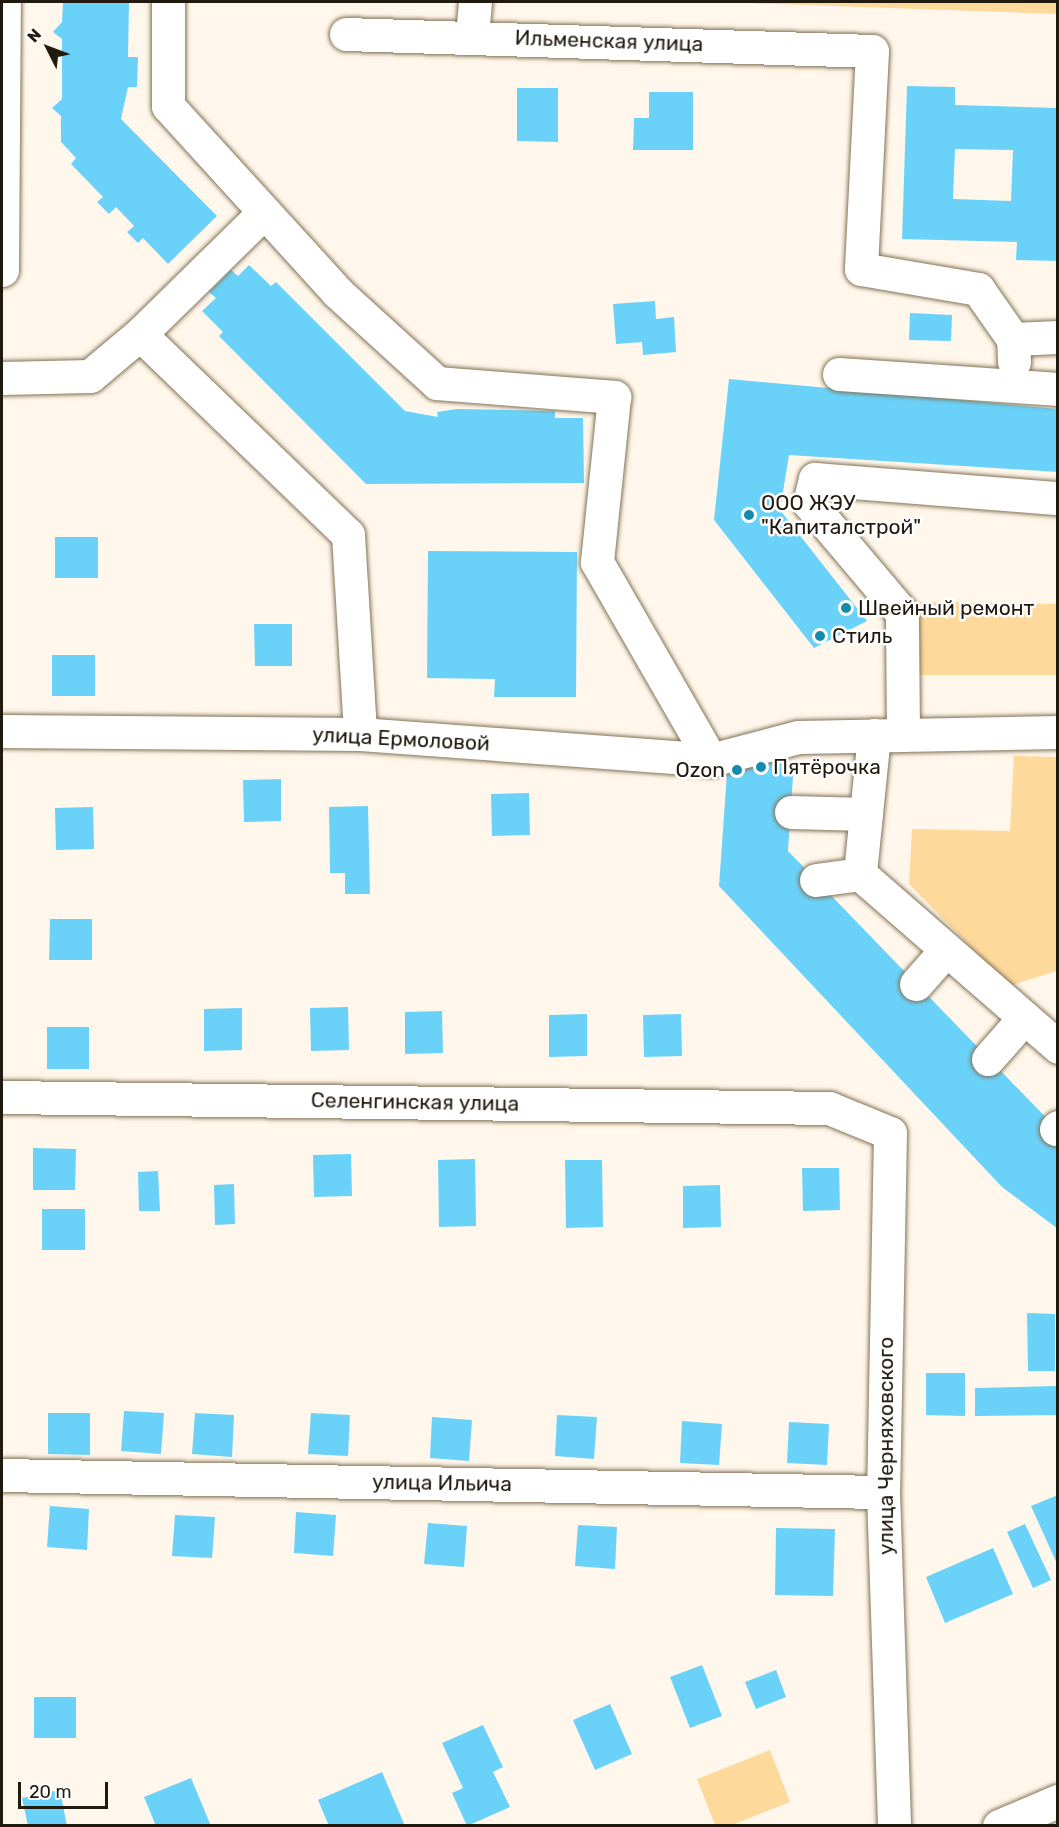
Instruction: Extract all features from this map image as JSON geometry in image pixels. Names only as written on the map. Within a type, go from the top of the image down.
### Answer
[{"type":"street","points":[[168,2],[168,106],[262,214],[437,383],[614,397],[597,562],[711,760]]},
{"type":"street","points":[[472,36],[476,2]]},
{"type":"street","points":[[2,270],[3,20]]},
{"type":"street","name":"Ильменская улица","points":[[346,33],[872,51],[861,269],[978,289],[1013,339]]},
{"type":"street","points":[[2,378],[90,376],[140,334],[262,214]]},
{"type":"street","points":[[140,334],[348,535],[360,734]]},
{"type":"street","points":[[1014,385],[1013,339],[1058,337]]},
{"type":"street","points":[[839,374],[1058,389]]},
{"type":"street","points":[[860,874],[866,814],[889,735],[902,613],[809,503],[814,479],[1058,498]]},
{"type":"street","name":"улица Ермоловой","points":[[2,730],[360,734],[711,760],[798,737],[1058,732]]},
{"type":"street","points":[[791,812],[866,814]]},
{"type":"street","points":[[816,880],[860,874],[1023,1019],[1058,1047]]},
{"type":"street","points":[[916,984],[946,950]]},
{"type":"street","points":[[988,1059],[1023,1019]]},
{"type":"street","name":"Селенгинская улица","points":[[2,1097],[828,1108]]},
{"type":"street","name":"улица Черняховского","points":[[828,1108],[890,1133],[883,1492],[894,1826]]},
{"type":"street","name":"улица Ильича","points":[[2,1475],[883,1492]]},
{"type":"street","points":[[999,1826],[1058,1801]]},
{"type":"shaded area","points":[[718,2],[1057,2],[1058,14],[1057,14]]},
{"type":"shaded area","points":[[875,601],[1057,604],[1057,675],[920,675]]},
{"type":"shaded area","points":[[1014,756],[1057,757],[1057,971],[1009,986],[909,884],[912,829],[1010,831]]},
{"type":"shaded area","points":[[770,1750],[790,1802],[732,1825],[715,1825],[697,1779]]},
{"type":"building","points":[[63,2],[129,2],[128,57],[138,57],[137,87],[128,87],[121,119],[217,216],[168,264],[143,238],[138,243],[127,232],[134,226],[116,207],[109,214],[97,202],[103,197],[71,164],[76,158],[61,142],[61,116],[52,108],[62,99],[62,39],[53,32],[62,22]]},
{"type":"building","points":[[907,86],[955,87],[955,105],[1058,108],[1058,261],[1016,260],[1017,242],[902,239]],"holes":[[[955,149],[1013,150],[1011,201],[953,199]]]},
{"type":"building","points":[[517,88],[558,88],[558,142],[517,141]]},
{"type":"building","points":[[649,92],[693,92],[693,150],[633,150],[634,118],[649,118]]},
{"type":"building","points":[[249,265],[271,286],[276,282],[405,411],[438,417],[437,412],[457,409],[555,411],[555,418],[583,418],[584,483],[366,484],[219,336],[223,332],[202,311],[216,298],[209,292],[231,270],[238,276]]},
{"type":"building","points":[[655,301],[656,319],[674,317],[676,352],[643,355],[642,342],[616,344],[613,304]]},
{"type":"building","points":[[910,313],[952,315],[951,341],[909,340]]},
{"type":"building","name":"ООО ЖЭУ \"Капиталстрой\"","points":[[729,379],[1058,409],[1058,472],[789,455],[780,510],[867,621],[814,648],[714,520]]},
{"type":"building","points":[[55,537],[98,537],[98,578],[55,578]]},
{"type":"building","points":[[428,551],[577,552],[576,697],[494,697],[495,679],[427,678]]},
{"type":"building","points":[[254,624],[292,624],[292,666],[255,666]]},
{"type":"building","points":[[52,655],[95,655],[95,696],[52,696]]},
{"type":"building","points":[[728,759],[794,762],[788,851],[1058,1130],[1058,1229],[1002,1187],[719,886]]},
{"type":"building","points":[[281,779],[281,821],[244,822],[243,780]]},
{"type":"building","points":[[529,793],[530,835],[492,836],[491,794]]},
{"type":"building","points":[[368,806],[370,894],[345,894],[345,873],[330,873],[329,807]]},
{"type":"building","points":[[93,807],[94,849],[56,850],[55,808]]},
{"type":"building","points":[[50,919],[92,919],[92,960],[49,960]]},
{"type":"building","points":[[348,1007],[349,1050],[311,1051],[310,1008]]},
{"type":"building","points":[[242,1008],[242,1050],[204,1051],[204,1009]]},
{"type":"building","points":[[442,1011],[443,1053],[405,1054],[405,1012]]},
{"type":"building","points":[[587,1014],[587,1056],[549,1057],[549,1015]]},
{"type":"building","points":[[681,1014],[682,1056],[644,1057],[643,1015]]},
{"type":"building","points":[[47,1027],[89,1027],[89,1069],[47,1069]]},
{"type":"building","points":[[33,1148],[76,1149],[75,1190],[33,1190]]},
{"type":"building","points":[[351,1154],[352,1196],[314,1197],[313,1155]]},
{"type":"building","points":[[475,1159],[476,1226],[439,1227],[438,1160]]},
{"type":"building","points":[[565,1160],[602,1160],[603,1227],[566,1228]]},
{"type":"building","points":[[802,1168],[839,1168],[840,1210],[803,1211]]},
{"type":"building","points":[[158,1171],[160,1211],[139,1211],[138,1172]]},
{"type":"building","points":[[234,1184],[235,1224],[215,1225],[214,1185]]},
{"type":"building","points":[[720,1185],[721,1227],[683,1228],[683,1186]]},
{"type":"building","points":[[42,1209],[85,1209],[85,1250],[42,1250]]},
{"type":"building","points":[[1027,1313],[1055,1314],[1055,1371],[1028,1371]]},
{"type":"building","points":[[926,1373],[965,1373],[965,1416],[926,1415]]},
{"type":"building","points":[[1056,1386],[1056,1415],[975,1416],[975,1388]]},
{"type":"building","points":[[124,1411],[164,1413],[161,1454],[121,1451]]},
{"type":"building","points":[[48,1413],[90,1413],[90,1455],[48,1454]]},
{"type":"building","points":[[195,1413],[234,1415],[232,1457],[192,1454]]},
{"type":"building","points":[[311,1413],[350,1415],[348,1456],[308,1454]]},
{"type":"building","points":[[557,1415],[597,1417],[594,1459],[555,1456]]},
{"type":"building","points":[[432,1417],[472,1420],[469,1461],[430,1458]]},
{"type":"building","points":[[682,1421],[722,1424],[719,1465],[680,1463]]},
{"type":"building","points":[[789,1422],[829,1424],[827,1465],[787,1463]]},
{"type":"building","points":[[1058,1495],[1058,1566],[1031,1506]]},
{"type":"building","points":[[50,1506],[89,1509],[87,1550],[47,1547]]},
{"type":"building","points":[[296,1512],[336,1515],[333,1556],[294,1553]]},
{"type":"building","points":[[175,1515],[215,1517],[212,1558],[172,1556]]},
{"type":"building","points":[[428,1523],[467,1526],[464,1567],[424,1564]]},
{"type":"building","points":[[1025,1524],[1051,1580],[1033,1588],[1007,1532]]},
{"type":"building","points":[[578,1525],[617,1527],[615,1569],[575,1566]]},
{"type":"building","points":[[776,1528],[835,1529],[833,1596],[775,1595]]},
{"type":"building","points":[[993,1548],[1013,1594],[945,1623],[926,1577]]},
{"type":"building","points":[[702,1665],[722,1716],[690,1728],[670,1677]]},
{"type":"building","points":[[776,1670],[786,1697],[756,1709],[745,1682]]},
{"type":"building","points":[[34,1697],[76,1697],[76,1738],[34,1738]]},
{"type":"building","points":[[610,1704],[632,1754],[595,1770],[573,1720]]},
{"type":"building","points":[[483,1725],[503,1767],[493,1772],[510,1807],[467,1826],[452,1793],[463,1788],[442,1743]]},
{"type":"building","points":[[382,1772],[405,1826],[329,1826],[318,1800]]},
{"type":"building","points":[[191,1778],[211,1826],[156,1826],[144,1797]]},
{"type":"building","points":[[60,1790],[67,1826],[28,1826],[22,1798]]},
{"type":"place","name":"ООО ЖЭУ \"Капиталстрой\"","points":[[749,515]]},
{"type":"place","name":"Швейный ремонт","points":[[846,608]]},
{"type":"place","name":"Стиль","points":[[820,636]]},
{"type":"place","name":"Пятёрочка","points":[[761,767]]},
{"type":"place","name":"Ozon","points":[[737,770]]}]
